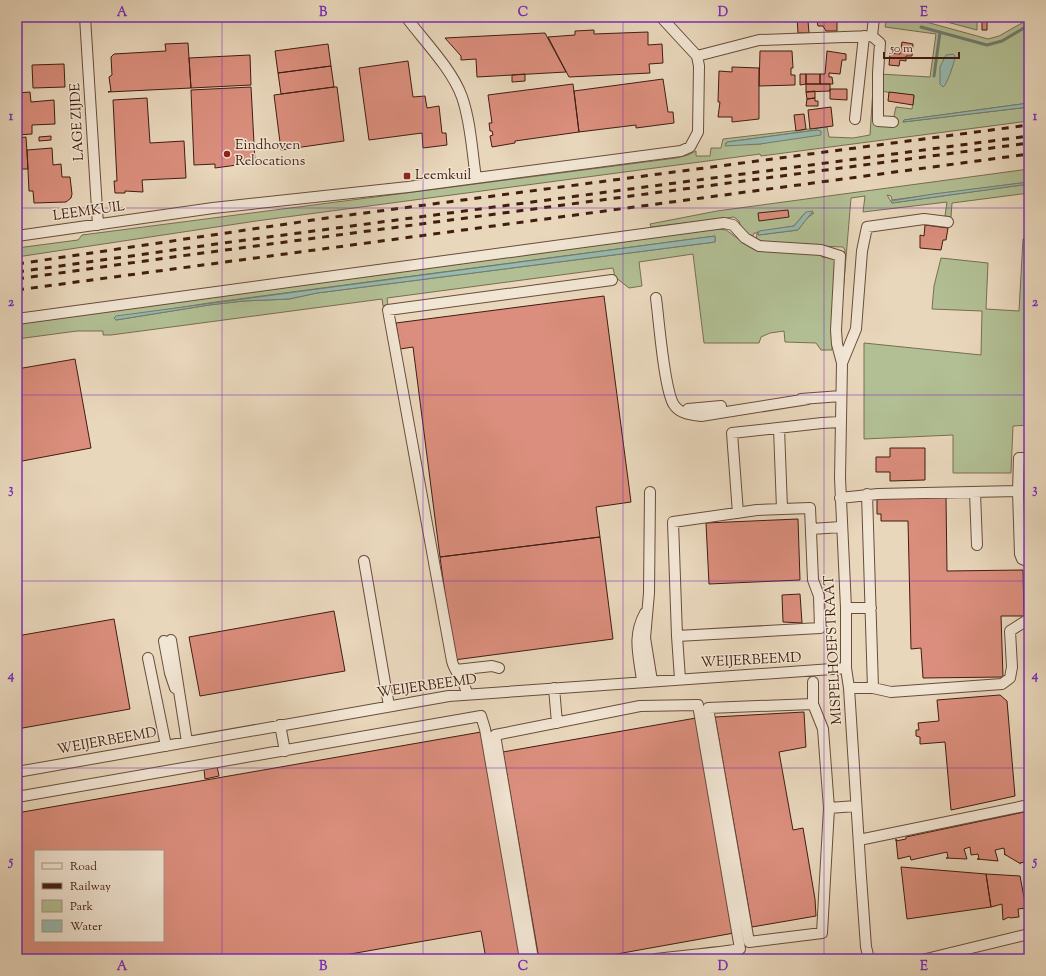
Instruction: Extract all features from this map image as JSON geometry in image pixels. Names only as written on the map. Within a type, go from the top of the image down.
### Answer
[{"type":"street","name":"LAGE ZIJDE","points":[[86,17],[98,225]]},
{"type":"street","points":[[406,17],[449,73],[462,98],[470,135],[476,178]]},
{"type":"street","points":[[661,17],[697,56],[759,40],[868,36],[880,43],[878,73],[878,121],[893,122]]},
{"type":"street","points":[[855,118],[868,36],[874,17]]},
{"type":"street","name":"LEEMKUIL","points":[[17,236],[213,208],[476,178],[672,153],[690,147],[698,132],[697,56]]},
{"type":"street","name":"MISPELHOEFSTRAAT","points":[[842,363],[856,329],[862,251],[867,227],[924,220],[948,222]]},
{"type":"street","name":"MISPELHOEFSTRAAT","points":[[17,319],[716,224],[731,224],[745,238],[759,246],[821,250],[840,256],[836,330],[837,344],[842,363],[840,498],[846,608],[846,668],[849,688],[866,947],[869,959]]},
{"type":"street","points":[[467,694],[464,682],[457,673],[452,661],[388,310],[612,280]]},
{"type":"street","points":[[656,298],[671,398],[682,408],[690,410],[776,400],[841,396]]},
{"type":"street","points":[[738,513],[732,433],[822,422],[840,422]]},
{"type":"street","points":[[779,428],[782,509]]},
{"type":"street","points":[[1029,458],[1019,458],[1018,491],[1020,554],[1022,559],[1029,562]]},
{"type":"street","points":[[840,498],[867,494],[1018,491]]},
{"type":"street","points":[[647,681],[645,638],[648,607],[650,492]]},
{"type":"street","points":[[975,492],[978,545]]},
{"type":"street","points":[[867,494],[873,688]]},
{"type":"street","points":[[677,636],[820,628],[818,596],[813,580],[810,508],[738,513],[673,522],[677,636],[680,679]]},
{"type":"street","points":[[811,529],[841,527]]},
{"type":"street","points":[[364,561],[389,706]]},
{"type":"street","points":[[846,608],[871,608]]},
{"type":"street","points":[[849,688],[873,688],[891,692],[1002,684],[1010,678],[1012,667],[1010,631],[1029,619]]},
{"type":"street","points":[[167,640],[180,696],[187,742]]},
{"type":"street","points":[[152,658],[154,691],[166,746]]},
{"type":"street","name":"WEIJERBEEMD","points":[[17,772],[389,706],[467,694],[846,668]]},
{"type":"street","points":[[813,682],[813,704],[824,729],[830,808],[822,933],[748,942],[708,708],[813,704]]},
{"type":"street","points":[[554,688],[556,723]]},
{"type":"street","points":[[532,959],[495,735],[640,706],[698,705],[740,949],[711,956],[684,955],[656,959]]},
{"type":"street","points":[[17,797],[481,716],[485,729],[526,959]]},
{"type":"street","points":[[278,726],[282,751]]},
{"type":"street","points":[[858,840],[1029,805]]},
{"type":"street","points":[[830,808],[856,806]]},
{"type":"street","points":[[926,959],[1029,934]]},
{"type":"green space","points":[[887,17],[908,17],[988,39],[999,36],[1029,19],[1029,103],[904,120],[903,122],[1029,107],[1029,121],[761,156],[760,154],[256,221],[17,257],[17,248],[78,240],[82,235],[676,158],[696,151],[696,156],[710,156],[711,148],[721,148],[723,139],[827,127],[829,137],[853,138],[870,135],[874,73],[876,123],[893,120],[896,107],[912,109],[914,96],[880,91],[880,74],[930,77],[936,34],[885,27]],"holes":[[[817,130],[760,144],[725,144],[727,142]]]},
{"type":"green space","points":[[928,17],[977,17],[977,30]]},
{"type":"green space","points":[[1029,169],[1029,182],[892,200],[891,196],[887,195],[892,203],[1029,184],[1029,193],[952,203],[951,217],[945,216],[947,202],[863,212],[865,196],[851,198],[840,330],[845,250],[843,247],[769,244],[756,241],[757,233],[754,233],[752,238],[734,217],[651,227],[650,224],[717,211]],"holes":[[[814,213],[807,218],[798,230],[759,235],[757,232],[794,226],[804,214]]]},
{"type":"green space","points":[[717,229],[726,230],[744,243],[822,254],[822,257],[838,259],[832,350],[821,350],[816,343],[785,342],[784,331],[770,333],[761,337],[759,343],[704,343],[693,254],[639,262],[642,286],[629,288],[615,277],[613,268],[387,298],[388,306],[383,306],[382,299],[111,335],[103,335],[103,331],[77,331],[17,339],[17,324]],"holes":[[[715,236],[715,242],[317,293],[289,299],[243,301],[116,320],[114,318],[209,303]]]},
{"type":"green space","points":[[1029,234],[1029,425],[1013,426],[1011,473],[953,473],[953,435],[864,439],[864,343],[981,355],[982,311],[932,309],[934,286],[941,258],[988,263],[986,309],[1019,311],[1023,239]]},
{"type":"water","points":[[953,54],[955,56],[952,67],[947,82],[943,87],[940,84],[940,67],[946,55]]},
{"type":"water","points":[[1029,103],[1029,107],[903,122],[904,120]]},
{"type":"water","points":[[817,130],[821,131],[821,135],[760,144],[725,146],[727,142]]},
{"type":"water","points":[[1029,182],[1029,184],[892,203],[891,201],[933,194]]},
{"type":"water","points":[[813,211],[798,230],[758,235],[759,231],[794,226],[806,212]]},
{"type":"water","points":[[715,236],[715,242],[317,293],[289,299],[243,301],[116,320],[114,318],[116,316]]},
{"type":"building","points":[[816,17],[837,17],[837,31],[826,31],[823,26],[818,26]]},
{"type":"building","points":[[816,17],[816,21],[808,21],[809,33],[798,33],[797,18]]},
{"type":"building","points":[[982,17],[987,17],[987,30],[982,30]]},
{"type":"building","points":[[594,30],[594,34],[648,32],[648,45],[662,44],[663,63],[649,64],[650,73],[569,77],[548,37],[575,35],[575,31]]},
{"type":"building","points":[[545,33],[566,72],[477,77],[476,59],[461,60],[461,56],[445,38]]},
{"type":"building","points":[[902,42],[913,44],[912,56],[906,56],[906,61],[900,60],[899,66],[889,65],[890,53],[900,54]]},
{"type":"building","points":[[188,43],[191,88],[108,92],[111,91],[109,77],[112,75],[111,57],[114,54],[166,51],[165,44]]},
{"type":"building","points":[[328,44],[331,66],[278,73],[275,51]]},
{"type":"building","points":[[760,51],[792,51],[793,68],[791,68],[791,75],[795,75],[795,85],[759,86]]},
{"type":"building","points":[[827,51],[846,54],[846,60],[842,60],[840,74],[829,73],[829,77],[832,77],[833,84],[820,84],[820,74],[825,74]]},
{"type":"building","points":[[250,55],[251,85],[191,88],[189,58]]},
{"type":"building","points":[[408,61],[413,97],[425,96],[427,108],[439,106],[442,133],[446,133],[447,145],[423,148],[422,133],[369,140],[359,68]]},
{"type":"building","points":[[64,64],[65,87],[33,88],[32,65]]},
{"type":"building","points":[[331,66],[334,87],[281,94],[278,73]]},
{"type":"building","points":[[732,67],[759,68],[759,119],[732,122],[732,117],[718,117],[720,102],[718,102],[719,71],[732,72]]},
{"type":"building","points":[[525,74],[525,81],[512,82],[512,75]]},
{"type":"building","points":[[800,74],[806,74],[806,84],[800,85]]},
{"type":"building","points":[[806,74],[820,74],[820,84],[806,84]]},
{"type":"building","points":[[663,79],[668,112],[673,112],[674,123],[636,128],[636,125],[579,132],[574,91]]},
{"type":"building","points":[[573,84],[579,132],[515,141],[515,143],[492,147],[490,136],[493,135],[492,131],[490,131],[489,123],[492,123],[488,95]]},
{"type":"building","points":[[806,84],[830,84],[830,91],[806,92]]},
{"type":"building","points":[[251,87],[255,162],[236,163],[237,165],[215,168],[215,164],[194,165],[191,90]]},
{"type":"building","points":[[337,87],[344,141],[281,150],[274,95]]},
{"type":"building","points":[[830,89],[847,89],[847,100],[830,99]]},
{"type":"building","points":[[815,91],[815,98],[807,99],[806,92]]},
{"type":"building","points":[[30,92],[31,102],[54,100],[55,124],[32,125],[32,134],[17,135],[17,93]]},
{"type":"building","points":[[889,92],[914,95],[913,105],[888,101]]},
{"type":"building","points":[[147,98],[150,143],[184,141],[186,178],[142,180],[143,192],[125,191],[125,193],[115,193],[114,181],[117,181],[113,100]]},
{"type":"building","points":[[815,98],[815,101],[818,101],[818,106],[806,106],[807,99]]},
{"type":"building","points":[[831,107],[833,126],[810,129],[808,110]]},
{"type":"building","points":[[804,114],[806,129],[796,131],[794,115]]},
{"type":"building","points":[[51,136],[51,140],[39,141],[39,137]]},
{"type":"building","points":[[26,137],[28,169],[20,169],[21,192],[18,192],[19,210],[17,210],[17,138]]},
{"type":"building","points":[[52,148],[53,165],[61,164],[62,177],[70,177],[71,198],[66,202],[34,203],[33,191],[29,191],[27,150]]},
{"type":"building","points":[[788,210],[789,217],[759,221],[758,213]]},
{"type":"building","points":[[925,225],[948,228],[946,240],[943,240],[941,250],[920,248],[920,235],[924,236]]},
{"type":"building","points":[[604,296],[631,502],[596,507],[600,537],[440,557],[413,347],[400,349],[396,323]]},
{"type":"building","points":[[75,359],[91,448],[17,462],[17,369]]},
{"type":"building","points":[[890,448],[925,448],[925,480],[890,481],[890,472],[876,472],[876,457],[890,457]]},
{"type":"building","points":[[946,496],[947,571],[1023,570],[1024,616],[1001,616],[1003,677],[923,678],[921,648],[911,649],[908,521],[881,521],[881,514],[877,514],[877,498]]},
{"type":"building","points":[[798,519],[800,580],[709,584],[706,523]]},
{"type":"building","points":[[600,537],[613,639],[454,660],[440,557]]},
{"type":"building","points":[[800,594],[802,623],[783,622],[782,595]]},
{"type":"building","points":[[334,611],[345,671],[200,696],[189,637]]},
{"type":"building","points":[[114,619],[130,709],[17,729],[17,636]]},
{"type":"building","points":[[1000,695],[1007,701],[1015,796],[951,810],[945,742],[920,744],[920,737],[916,736],[916,730],[919,730],[918,723],[939,721],[937,700]]},
{"type":"building","points":[[804,712],[806,747],[779,752],[793,830],[803,828],[815,899],[816,916],[752,927],[715,717]]},
{"type":"building","points":[[696,718],[734,933],[589,959],[539,959],[503,752]]},
{"type":"building","points":[[481,732],[520,957],[486,959],[481,931],[322,959],[17,959],[17,813]]},
{"type":"building","points":[[217,766],[219,776],[205,779],[204,769]]},
{"type":"building","points":[[1029,811],[1029,861],[1020,863],[1021,864],[1005,855],[1004,848],[995,850],[998,861],[977,859],[979,859],[978,854],[971,855],[970,847],[964,849],[967,859],[946,858],[948,858],[947,852],[911,860],[910,856],[898,859],[896,841],[906,839],[906,837]]},
{"type":"building","points":[[901,867],[986,874],[991,907],[907,919]]},
{"type":"building","points":[[986,874],[1020,876],[1026,908],[1018,909],[1019,917],[1009,917],[1003,920],[1002,904],[991,907]]},
{"type":"waterway","points":[[921,27],[987,45],[1002,41],[1029,25]]},
{"type":"waterway","points":[[934,76],[940,32]]},
{"type":"railway","points":[[17,264],[327,218],[1029,125]]},
{"type":"railway","points":[[17,272],[216,244],[1029,136]]},
{"type":"railway","points":[[17,279],[1029,143]]},
{"type":"railway","points":[[17,290],[1029,154]]},
{"type":"place","name":"Eindhoven Relocations","points":[[227,154]]},
{"type":"place","name":"Leemkuil","points":[[407,176]]}]
